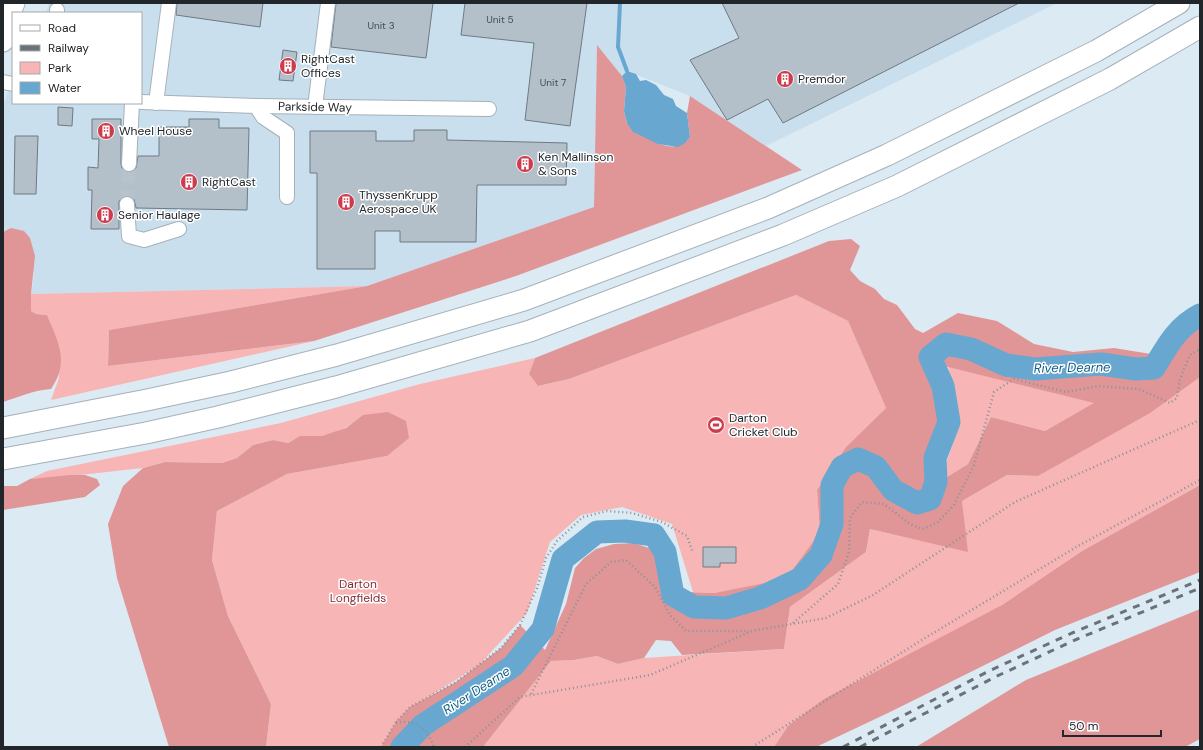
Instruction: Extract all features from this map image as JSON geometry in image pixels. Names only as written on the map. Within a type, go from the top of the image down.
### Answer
[{"type":"highway","points":[[3,41],[8,18],[14,3]]},
{"type":"highway","points":[[3,428],[230,382],[337,355],[524,300],[768,208],[887,155],[1096,51],[1179,3]]},
{"type":"highway","points":[[3,459],[146,433],[218,417],[336,387],[530,331],[783,235],[897,186],[1110,79],[1200,27]]},
{"type":"lane","points":[[156,103],[169,3]]},
{"type":"lane","points":[[315,107],[328,3]]},
{"type":"lane","name":"Parkside Way","points":[[142,102],[256,106],[489,109]]},
{"type":"lane","points":[[129,164],[132,104]]},
{"type":"lane","points":[[256,106],[263,117],[287,134],[287,197]]},
{"type":"lane","points":[[127,204],[129,236],[144,240],[179,229]]},
{"type":"path","points":[[792,624],[838,584],[849,552],[850,518],[862,502],[884,504],[910,524],[922,529],[937,523],[954,505],[974,464],[994,392],[1014,379],[1066,392],[1098,386],[1139,389],[1170,403],[1177,398],[1180,379],[1190,355],[1200,349]]},
{"type":"path","points":[[531,695],[586,584],[611,562],[626,560],[650,582],[655,587],[670,615],[686,632],[752,631],[826,618],[873,595],[1014,502],[1200,420]]},
{"type":"path","points":[[752,747],[925,638],[1078,546],[1200,480]]},
{"type":"path","points":[[381,747],[396,722],[410,707],[456,682],[501,648],[520,625],[537,588],[546,558],[557,541],[583,517],[607,511],[632,512],[662,522],[687,536],[693,553]]},
{"type":"path","points":[[466,747],[520,697],[650,675],[752,631]]},
{"type":"path","points":[[396,722],[412,721],[428,732],[434,747]]},
{"type":"shaded area","points":[[49,3],[1057,3],[766,146],[690,96],[627,71],[622,76],[597,45],[594,207],[367,286],[31,294],[34,274],[11,228],[3,232],[3,107],[12,77],[12,104],[142,104],[142,12],[46,12]]},
{"type":"shaded area","points":[[597,45],[622,76],[626,87],[624,111],[627,123],[649,139],[667,146],[675,146],[683,143],[690,137],[687,113],[690,96],[802,170],[516,276],[314,341],[108,366],[109,330],[367,286],[594,207]]},
{"type":"shaded area","points":[[11,228],[24,231],[30,238],[35,256],[31,294],[31,311],[36,314],[47,315],[58,343],[61,361],[57,379],[51,389],[33,392],[3,402],[3,232]]},
{"type":"shaded area","points":[[851,239],[860,246],[850,270],[860,281],[875,289],[884,299],[897,305],[915,329],[923,333],[958,313],[997,321],[1034,344],[1073,352],[1114,348],[1151,354],[1200,315],[1200,377],[1150,413],[1038,476],[1007,475],[962,501],[968,552],[870,529],[866,552],[790,607],[784,649],[682,655],[671,641],[656,640],[644,658],[618,664],[597,656],[574,660],[551,661],[483,747],[381,747],[396,722],[410,707],[456,682],[501,648],[520,625],[545,650],[566,604],[575,568],[584,558],[596,549],[614,544],[634,543],[652,549],[659,565],[662,591],[714,593],[786,579],[820,532],[817,490],[846,447],[886,408],[848,321],[796,295],[569,379],[538,386],[529,374],[535,358],[829,241]],"holes":[[[924,361],[1094,403],[1045,431],[991,417],[968,464],[929,488],[933,476],[932,442],[939,428],[938,392]]]},
{"type":"shaded area","points":[[388,412],[406,421],[409,438],[387,456],[287,474],[217,511],[212,560],[228,616],[271,704],[266,747],[169,747],[117,578],[108,524],[123,486],[143,468],[165,462],[222,463],[237,458],[253,445],[273,440],[288,443],[300,436],[322,436],[346,428],[363,415]]},
{"type":"shaded area","points":[[85,475],[97,479],[100,485],[85,497],[3,510],[3,486],[17,486],[30,479]]},
{"type":"shaded area","points":[[1200,485],[1200,572],[1055,630],[816,747],[774,747],[788,726],[824,699],[1002,605],[1082,551]]},
{"type":"shaded area","points":[[1200,609],[1200,739],[1185,747],[916,747],[1026,680]]},
{"type":"green space","points":[[367,286],[109,330],[108,366],[314,341],[51,400],[59,378],[56,339],[47,315],[36,314],[31,311],[31,294]]},
{"type":"green space","name":"Darton Longfields","points":[[796,295],[848,321],[886,408],[846,447],[817,490],[820,532],[786,580],[714,593],[693,592],[672,524],[622,507],[581,515],[550,542],[527,613],[479,665],[414,706],[381,747],[266,747],[271,704],[228,616],[212,560],[217,511],[287,474],[387,456],[363,415],[349,426],[339,431],[321,436],[301,437],[288,443],[273,440],[253,445],[237,458],[222,463],[165,462],[143,468],[53,478],[30,479],[47,471],[281,423],[420,384],[535,358],[529,374],[538,386],[569,379]]},
{"type":"green space","points":[[948,366],[1095,403],[1045,431],[991,417],[968,464],[940,481],[960,423]]},
{"type":"green space","points":[[1200,377],[1200,485],[1082,551],[1002,605],[788,726],[774,747],[483,747],[551,661],[574,660],[597,656],[618,664],[644,658],[784,649],[790,607],[866,552],[870,529],[967,551],[962,501],[1007,475],[1038,476]]},
{"type":"water","points":[[627,71],[636,74],[640,81],[646,80],[656,85],[664,95],[673,99],[676,106],[687,113],[690,137],[685,143],[678,147],[658,144],[633,132],[627,123],[624,111],[626,87],[622,76]]},
{"type":"building","points":[[177,3],[263,3],[260,27],[176,15]]},
{"type":"building","points":[[336,3],[433,3],[426,58],[331,47]]},
{"type":"building","points":[[465,3],[587,3],[570,126],[525,120],[534,43],[461,35]]},
{"type":"building","name":"Premdor","points":[[722,3],[1019,3],[783,123],[768,99],[727,120],[690,60],[739,38]]},
{"type":"building","name":"RightCast Offices","points":[[283,50],[297,52],[293,81],[279,80]]},
{"type":"building","points":[[58,107],[73,108],[72,126],[58,125]]},
{"type":"building","name":"RightCast","points":[[92,119],[121,119],[121,164],[122,168],[128,172],[136,168],[138,156],[159,156],[159,127],[189,127],[189,119],[219,119],[219,128],[249,128],[247,210],[136,208],[134,199],[126,196],[119,201],[119,229],[91,229],[92,190],[88,190],[88,167],[98,168],[99,139],[92,139]]},
{"type":"building","points":[[414,130],[447,130],[447,140],[567,143],[566,185],[477,185],[476,242],[400,242],[400,231],[375,231],[375,269],[317,269],[317,173],[310,173],[310,131],[376,131],[376,141],[414,141]]},
{"type":"building","points":[[15,136],[38,136],[36,194],[14,194]]},
{"type":"building","points":[[703,547],[736,547],[736,563],[720,563],[720,567],[703,567]]},
{"type":"waterway","points":[[620,3],[618,47],[627,71]]},
{"type":"waterway","name":"River Dearne","points":[[402,747],[423,725],[513,666],[543,629],[563,559],[597,532],[625,531],[654,535],[665,552],[673,595],[694,607],[726,608],[760,598],[800,579],[821,555],[832,524],[832,485],[842,467],[858,459],[876,467],[893,490],[917,503],[930,499],[936,482],[935,458],[949,422],[943,386],[930,357],[946,344],[971,349],[1006,365],[1035,369],[1101,364],[1136,369],[1154,368],[1168,345],[1179,331],[1200,315]]},
{"type":"tunnel","points":[[127,204],[129,164]]},
{"type":"railway","points":[[843,747],[991,670],[1072,633],[1200,580]]},
{"type":"railway","points":[[860,747],[995,677],[1075,640],[1200,588]]},
{"type":"place","name":"RightCast Offices","points":[[288,66]]},
{"type":"place","name":"Premdor","points":[[785,79]]},
{"type":"place","name":"Wheel House","points":[[106,131]]},
{"type":"place","name":"Ken Mallinson & Sons","points":[[525,164]]},
{"type":"place","name":"RightCast","points":[[189,182]]},
{"type":"place","name":"ThyssenKrupp Aerospace UK","points":[[346,202]]},
{"type":"place","name":"Senior Haulage","points":[[105,215]]},
{"type":"place","name":"Darton Cricket Club","points":[[716,425]]}]
